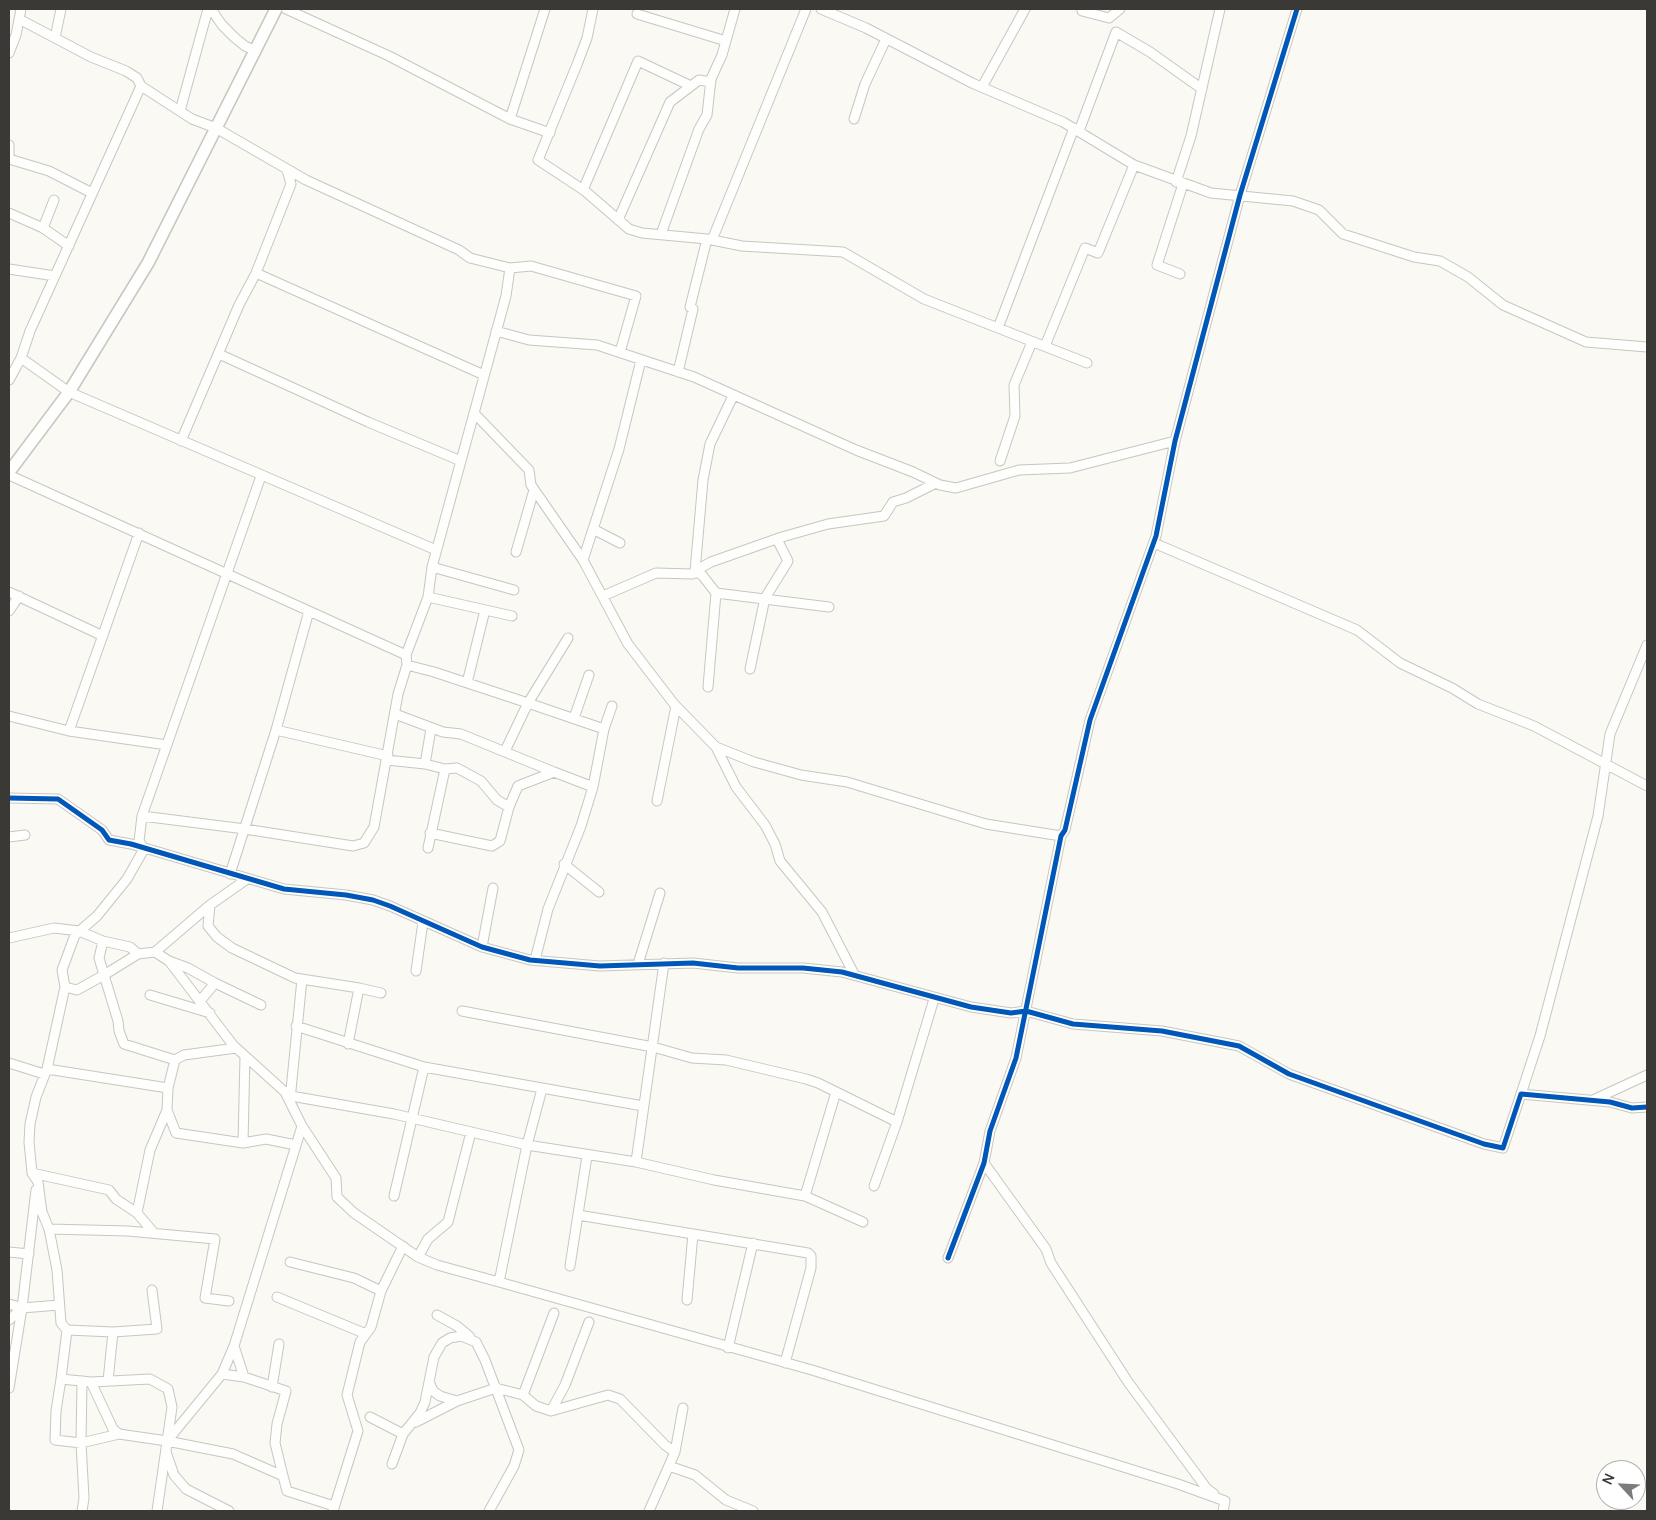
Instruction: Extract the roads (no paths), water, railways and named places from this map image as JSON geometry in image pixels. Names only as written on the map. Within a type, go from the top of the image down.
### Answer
[{"type":"street","points":[[9,53],[16,34],[21,9]]},
{"type":"street","points":[[55,38],[61,9]]},
{"type":"street","points":[[209,9],[235,38],[245,46],[256,51]]},
{"type":"street","points":[[180,111],[209,9]]},
{"type":"street","points":[[276,9],[148,263],[69,392],[9,474],[406,655]]},
{"type":"street","points":[[286,9],[388,56],[510,119],[550,133]]},
{"type":"street","points":[[510,119],[545,9]]},
{"type":"street","points":[[593,9],[587,38],[538,160],[582,190],[629,229],[642,233],[709,240],[742,246],[843,252],[924,299],[1086,363]]},
{"type":"street","points":[[661,234],[699,129],[707,115],[711,82],[735,9]]},
{"type":"street","points":[[678,372],[693,309],[690,307],[709,240],[806,9]]},
{"type":"street","points":[[820,9],[886,39],[982,88],[1076,130],[1134,165],[1211,194],[1293,201],[1319,210],[1342,234],[1414,257],[1440,261],[1468,277],[1503,305],[1586,342],[1647,347]]},
{"type":"street","points":[[982,88],[1025,9]]},
{"type":"street","points":[[1082,11],[1110,18],[1120,9]]},
{"type":"street","points":[[1180,274],[1157,265],[1180,183],[1220,9]]},
{"type":"street","points":[[948,1258],[984,1163],[990,1131],[1016,1058],[1061,836],[1065,830],[1090,720],[1154,543],[1175,440],[1240,196],[1297,9]]},
{"type":"street","points":[[637,14],[726,41]]},
{"type":"street","points":[[19,19],[92,57],[126,71],[137,78],[141,86],[192,119],[216,128],[287,170],[459,250],[470,258],[510,268],[531,266],[636,296],[620,352]]},
{"type":"street","points":[[998,328],[1116,32],[1150,52],[1202,89]]},
{"type":"street","points":[[854,119],[865,84],[886,39]]},
{"type":"street","points":[[582,190],[638,61],[691,86]]},
{"type":"street","points":[[618,220],[670,102],[699,80],[711,82]]},
{"type":"street","points":[[9,380],[141,86]]},
{"type":"street","points":[[9,144],[9,159],[49,171],[92,193]]},
{"type":"street","points":[[1045,346],[1085,248],[1098,252],[1134,165]]},
{"type":"street","points":[[181,441],[240,305],[256,273],[291,184],[287,170]]},
{"type":"street","points":[[43,228],[54,200]]},
{"type":"street","points":[[9,213],[43,228],[69,246]]},
{"type":"street","points":[[9,268],[55,276]]},
{"type":"street","points":[[142,816],[245,829],[353,846],[364,843],[374,827],[406,665],[406,655],[428,597],[436,550],[496,331],[510,268]]},
{"type":"street","points":[[256,273],[484,375]]},
{"type":"street","points":[[496,331],[529,340],[573,342],[620,352],[678,372],[936,483],[956,488],[1019,470],[1070,468],[1175,440]]},
{"type":"street","points":[[1000,461],[1015,416],[1014,385],[1032,342]]},
{"type":"street","points":[[219,354],[368,422],[461,461]]},
{"type":"street","points":[[20,358],[69,392],[260,476],[436,550]]},
{"type":"street","points":[[583,560],[619,449],[641,360]]},
{"type":"street","points":[[695,571],[703,480],[710,444],[733,396]]},
{"type":"street","points":[[474,413],[529,470],[531,485],[583,560],[604,596],[628,644],[676,706],[716,747],[736,787],[765,825],[775,844],[780,861],[822,912],[854,974]]},
{"type":"street","points":[[144,849],[139,841],[142,816],[260,476]]},
{"type":"street","points":[[604,596],[656,573],[692,574],[711,562],[777,539],[828,524],[884,516],[893,502],[906,498],[936,483]]},
{"type":"street","points":[[516,552],[534,490]]},
{"type":"street","points":[[593,529],[620,542]]},
{"type":"street","points":[[69,732],[139,533]]},
{"type":"street","points":[[750,669],[765,599],[788,561],[777,539]]},
{"type":"street","points":[[1154,543],[1357,630],[1400,663],[1452,688],[1478,704],[1534,726],[1647,786]]},
{"type":"street","points":[[432,567],[514,590]]},
{"type":"street","points":[[695,571],[702,575],[716,593],[708,687]]},
{"type":"street","points":[[9,592],[103,636]]},
{"type":"street","points":[[716,593],[829,607]]},
{"type":"street","points":[[9,611],[19,596]]},
{"type":"street","points":[[428,597],[512,616]]},
{"type":"street","points":[[467,683],[485,610]]},
{"type":"street","points":[[230,874],[276,730],[310,611]]},
{"type":"street","points":[[505,751],[528,703],[568,638]]},
{"type":"street","points":[[9,798],[58,799],[102,830],[109,840],[131,844],[284,889],[346,895],[373,900],[482,947],[534,960],[600,966],[664,963],[738,968],[803,968],[854,974],[934,999],[993,1011],[1026,1011],[1073,1024],[1162,1031],[1239,1046],[1289,1074],[1484,1144],[1503,1148],[1540,1036],[1598,816],[1610,734],[1647,645]]},
{"type":"street","points":[[406,665],[467,683],[604,729]]},
{"type":"street","points":[[574,718],[589,675]]},
{"type":"street","points":[[534,960],[548,909],[564,864],[581,826],[594,787],[604,729],[612,706]]},
{"type":"street","points":[[656,801],[676,706]]},
{"type":"street","points":[[395,714],[431,728],[461,734],[594,787]]},
{"type":"street","points":[[9,716],[69,732],[167,745]]},
{"type":"street","points":[[424,764],[431,728]]},
{"type":"street","points":[[276,730],[387,758],[445,769],[456,768],[481,781],[497,800],[509,807]]},
{"type":"street","points":[[716,747],[754,762],[801,775],[847,782],[986,824],[1061,836]]},
{"type":"street","points":[[428,848],[445,769]]},
{"type":"street","points":[[430,833],[492,846],[500,841],[509,807],[518,786],[554,772]]},
{"type":"street","points":[[9,837],[25,835]]},
{"type":"street","points":[[144,849],[126,879],[97,916],[79,931],[62,970],[64,987],[45,1072],[30,1124],[29,1156],[32,1173],[38,1182],[42,1212],[49,1229],[58,1270],[61,1323],[67,1330],[62,1380],[56,1411],[55,1440],[81,1443],[119,1434],[167,1441],[233,1454],[283,1476]]},
{"type":"street","points":[[564,864],[599,892]]},
{"type":"street","points":[[64,987],[77,990],[138,954],[155,952],[210,905],[247,879]]},
{"type":"street","points":[[482,947],[493,888]]},
{"type":"street","points":[[638,964],[660,893]]},
{"type":"street","points":[[210,905],[208,926],[217,937],[232,948],[295,978],[380,993]]},
{"type":"street","points":[[416,971],[424,922]]},
{"type":"street","points":[[9,938],[54,928],[79,931],[103,941],[130,947],[138,954]]},
{"type":"street","points":[[103,941],[99,958],[124,1044],[175,1060],[184,1055],[236,1048]]},
{"type":"street","points":[[155,952],[169,961],[188,968],[261,1005]]},
{"type":"street","points":[[169,961],[236,1048],[291,1099],[302,1126],[336,1178],[337,1197],[354,1213],[418,1257],[437,1265],[786,1363],[1169,1481],[1224,1500]]},
{"type":"street","points":[[636,1162],[664,963]]},
{"type":"street","points":[[291,1099],[296,1026],[302,979]]},
{"type":"street","points":[[200,1001],[215,983]]},
{"type":"street","points":[[348,1044],[359,988]]},
{"type":"street","points":[[150,995],[210,1013]]},
{"type":"street","points":[[874,1186],[897,1122],[934,999]]},
{"type":"street","points":[[462,1011],[653,1047],[692,1058],[726,1060],[818,1082],[897,1122]]},
{"type":"street","points":[[296,1026],[424,1067],[643,1106]]},
{"type":"street","points":[[243,1143],[245,1056]]},
{"type":"street","points":[[175,1060],[168,1088],[168,1110],[176,1133],[243,1143],[266,1139],[296,1145]]},
{"type":"street","points":[[9,1064],[45,1072],[168,1088]]},
{"type":"street","points":[[394,1196],[424,1067]]},
{"type":"street","points":[[1593,1100],[1647,1075]]},
{"type":"street","points":[[499,1282],[526,1145],[542,1089]]},
{"type":"street","points":[[805,1196],[836,1092]]},
{"type":"street","points":[[1521,1094],[1593,1100],[1632,1108],[1647,1107]]},
{"type":"street","points":[[291,1099],[413,1118],[526,1145],[587,1156],[636,1162],[714,1180],[805,1196],[863,1222]]},
{"type":"street","points":[[138,1213],[150,1150],[168,1110]]},
{"type":"street","points":[[229,1511],[186,1489],[174,1475],[166,1452],[167,1441],[222,1374],[234,1346],[302,1126]]},
{"type":"street","points":[[418,1257],[428,1239],[448,1222],[472,1132]]},
{"type":"street","points":[[570,1266],[587,1156]]},
{"type":"street","points":[[984,1163],[1046,1249],[1051,1263],[1128,1382],[1207,1489],[1224,1500],[1228,1511]]},
{"type":"street","points":[[32,1173],[109,1190],[116,1199],[138,1213],[154,1233]]},
{"type":"street","points":[[9,1388],[22,1308],[32,1214],[38,1182]]},
{"type":"street","points":[[578,1215],[808,1253],[811,1256],[811,1268],[786,1363]]},
{"type":"street","points":[[49,1229],[154,1233],[215,1239],[205,1298],[229,1301]]},
{"type":"street","points":[[687,1300],[693,1234]]},
{"type":"street","points":[[728,1348],[752,1244]]},
{"type":"street","points":[[222,1374],[244,1377],[286,1391],[277,1424],[275,1443],[287,1491],[333,1509],[358,1431],[346,1395],[360,1342],[371,1327],[382,1291],[403,1246]]},
{"type":"street","points":[[9,1252],[29,1254]]},
{"type":"street","points":[[290,1262],[354,1278],[382,1291]]},
{"type":"street","points":[[67,1330],[113,1332],[157,1329],[152,1290]]},
{"type":"street","points":[[277,1297],[366,1334]]},
{"type":"street","points":[[9,1304],[22,1308],[59,1305]]},
{"type":"street","points":[[9,1320],[22,1308]]},
{"type":"street","points":[[523,1395],[554,1313]]},
{"type":"street","points":[[437,1315],[457,1326],[476,1342],[496,1388],[519,1450],[514,1466],[489,1511]]},
{"type":"street","points":[[551,1411],[565,1385],[589,1322]]},
{"type":"street","points":[[108,1381],[113,1332]]},
{"type":"street","points":[[392,1464],[403,1434],[425,1402],[434,1357],[442,1344],[450,1338],[461,1336],[476,1342]]},
{"type":"street","points":[[272,1386],[279,1344]]},
{"type":"street","points":[[234,1346],[244,1377]]},
{"type":"street","points":[[62,1380],[92,1382],[150,1379],[168,1389],[172,1407],[157,1511]]},
{"type":"street","points":[[82,1381],[81,1443],[84,1498],[82,1511]]},
{"type":"street","points":[[92,1382],[113,1429],[119,1434]]},
{"type":"street","points":[[430,1383],[433,1391],[440,1396],[457,1401]]},
{"type":"street","points":[[410,1426],[457,1401],[496,1388],[523,1395],[536,1406],[551,1411],[603,1396],[614,1396],[627,1405],[664,1445],[675,1452]]},
{"type":"street","points":[[649,1511],[675,1452],[683,1408]]},
{"type":"street","points":[[370,1417],[403,1434]]},
{"type":"street","points":[[669,1466],[695,1475],[726,1500],[751,1511]]},
{"type":"street","points":[[1223,1511],[1224,1500]]}]
